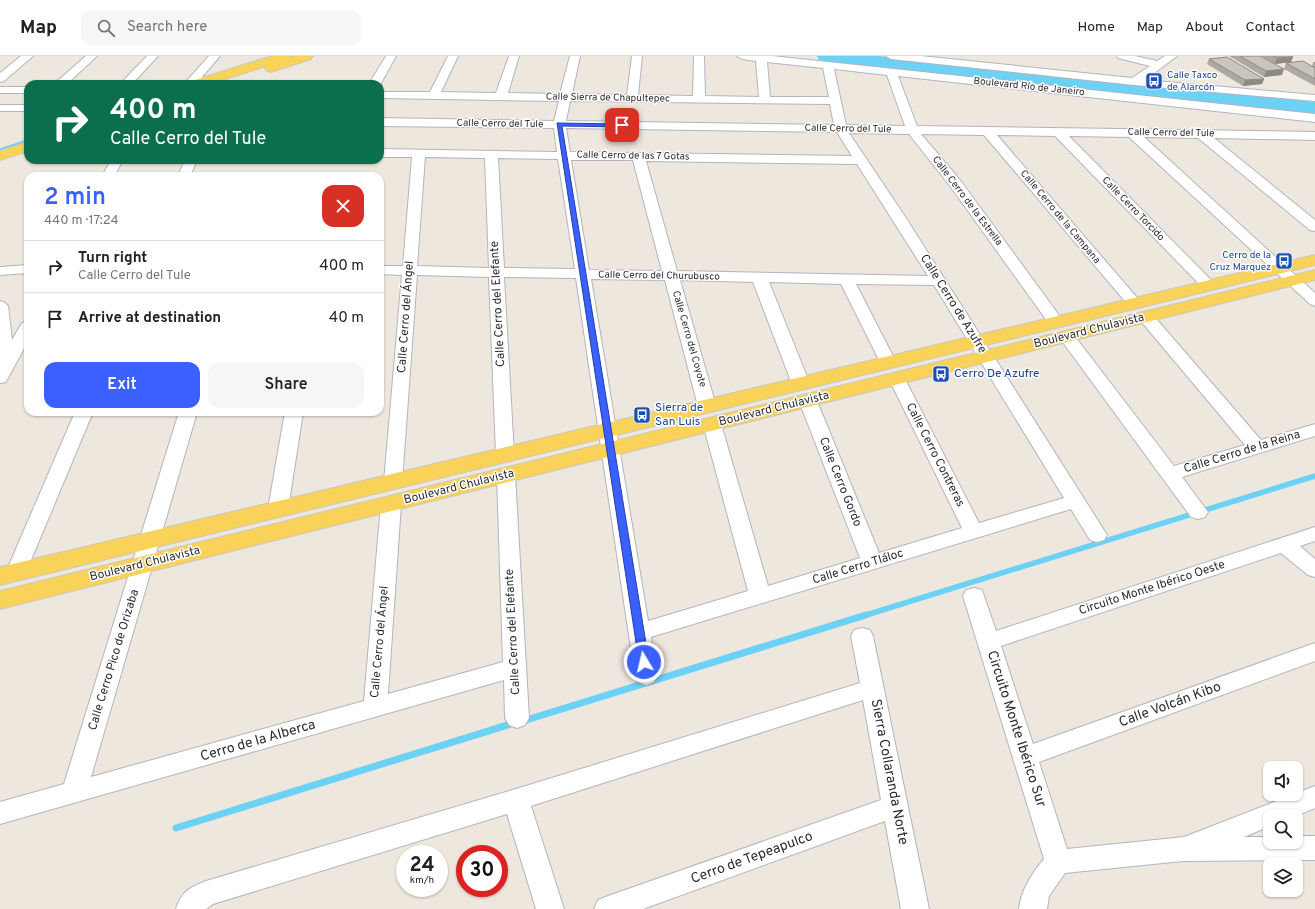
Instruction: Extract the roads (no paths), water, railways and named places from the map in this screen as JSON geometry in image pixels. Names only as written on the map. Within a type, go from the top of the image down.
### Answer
[{"type":"main road","points":[[210,80],[285,56]]},
{"type":"main road","points":[[233,80],[307,56]]},
{"type":"main road","points":[[0,147],[24,139]]},
{"type":"main road","points":[[0,156],[24,147]]},
{"type":"main road","name":"Boulevard Chulavista","points":[[1,603],[142,565],[506,475],[608,440],[1286,275],[1315,260]]},
{"type":"main road","name":"Boulevard Chulavista","points":[[1140,310],[1208,285],[1286,275],[1315,275]]},
{"type":"main road","name":"Boulevard Chulavista","points":[[8,574],[505,454],[608,440]]},
{"type":"street","points":[[0,79],[28,56]]},
{"type":"street","points":[[65,80],[92,56]]},
{"type":"street","points":[[130,80],[153,56]]},
{"type":"street","points":[[194,80],[215,56]]},
{"type":"street","points":[[377,80],[391,56]]},
{"type":"street","points":[[434,95],[453,56]]},
{"type":"street","points":[[501,96],[514,56]]},
{"type":"street","points":[[575,56],[559,124],[646,676]]},
{"type":"street","points":[[632,98],[637,56]]},
{"type":"street","points":[[699,56],[699,99]]},
{"type":"street","name":"Boulevard Río de Janeiro","points":[[742,56],[1315,118]]},
{"type":"street","name":"Boulevard Río de Janeiro","points":[[891,56],[928,58],[1134,82],[1315,98]]},
{"type":"street","points":[[1122,56],[1159,65]]},
{"type":"street","points":[[1134,82],[1172,56]]},
{"type":"street","points":[[761,58],[765,100]]},
{"type":"street","name":"Calle Cerro de Azufre","points":[[828,65],[841,129],[1097,535]]},
{"type":"street","name":"Calle Cerro de la Estrella","points":[[891,72],[912,130],[955,183],[1062,329]]},
{"type":"street","points":[[0,90],[24,90]]},
{"type":"street","name":"Calle Sierra de Chapultepec","points":[[384,95],[835,101]]},
{"type":"street","points":[[0,108],[24,108]]},
{"type":"street","points":[[0,116],[24,116]]},
{"type":"street","name":"Calle Cerro del Tule","points":[[384,122],[1315,136]]},
{"type":"street","name":"Calle Cerro de la Campana","points":[[987,131],[1257,448]]},
{"type":"street","name":"Calle Cerro Torcido","points":[[1058,132],[1208,285]]},
{"type":"street","points":[[1132,133],[1315,301]]},
{"type":"street","points":[[1201,134],[1315,227]]},
{"type":"street","name":"Calle Cerro de las 7 Gotas","points":[[384,153],[861,160]]},
{"type":"street","name":"Calle Cerro del Ángel","points":[[393,482],[419,153]]},
{"type":"street","name":"Calle Cerro del Elefante","points":[[491,154],[505,454]]},
{"type":"street","name":"Calle Cerro del Coyote","points":[[638,156],[760,596]]},
{"type":"street","points":[[0,271],[24,269]]},
{"type":"street","name":"Calle Cerro del Churubusco","points":[[384,270],[938,281]]},
{"type":"street","name":"Calle Cerro Gordo","points":[[759,278],[872,562]]},
{"type":"street","name":"Calle Cerro Contreras","points":[[846,279],[974,532]]},
{"type":"street","points":[[0,306],[4,372]]},
{"type":"street","points":[[1062,329],[1198,512]]},
{"type":"street","points":[[4,372],[24,334]]},
{"type":"street","points":[[8,574],[82,416]]},
{"type":"street","name":"Calle Cerro Pico de Orizaba","points":[[74,792],[187,416]]},
{"type":"street","points":[[278,509],[293,416]]},
{"type":"street","name":"Calle Cerro de la Reina","points":[[1169,474],[1315,430]]},
{"type":"street","name":"Calle Cerro del Elefante","points":[[506,475],[517,718]]},
{"type":"street","name":"Calle Cerro Tláloc","points":[[639,632],[1076,502]]},
{"type":"street","name":"Calle Cerro del Ángel","points":[[375,708],[391,504]]},
{"type":"street","name":"Circuito Monte Ibérico Oeste","points":[[988,642],[1315,534]]},
{"type":"street","points":[[1284,544],[1315,570]]},
{"type":"street","name":"Circuito Monte Ibérico Sur","points":[[974,596],[1058,862]]},
{"type":"street","name":"Sierra Collaranda Norte","points":[[862,636],[915,909]]},
{"type":"street","name":"Calle Volcán Kibo","points":[[1025,757],[1315,652]]},
{"type":"street","name":"Cerro de la Alberca","points":[[0,813],[515,668]]},
{"type":"street","points":[[190,909],[192,903],[206,894],[516,800],[872,688]]},
{"type":"street","points":[[1183,849],[1315,797]]},
{"type":"street","points":[[516,800],[550,909]]},
{"type":"street","name":"Cerro de Tepeapulco","points":[[608,909],[895,806]]},
{"type":"street","points":[[1033,909],[1033,903],[1048,872],[1058,862],[1183,849],[1315,848]]},
{"type":"waterway","points":[[284,59],[294,56]]},
{"type":"waterway","points":[[826,56],[1315,108]]},
{"type":"waterway","points":[[0,150],[24,142]]},
{"type":"waterway","points":[[863,616],[1315,476]]},
{"type":"waterway","points":[[523,721],[866,615]]},
{"type":"waterway","points":[[176,828],[514,723]]},
{"type":"place","name":"Calle Taxco de Alarcón","points":[[1154,81]]},
{"type":"place","name":"Cerro de la Cruz Marquez","points":[[1284,261]]},
{"type":"place","name":"Cerro De Azufre","points":[[941,374]]},
{"type":"place","name":"Sierra de San Luis","points":[[642,415]]}]
